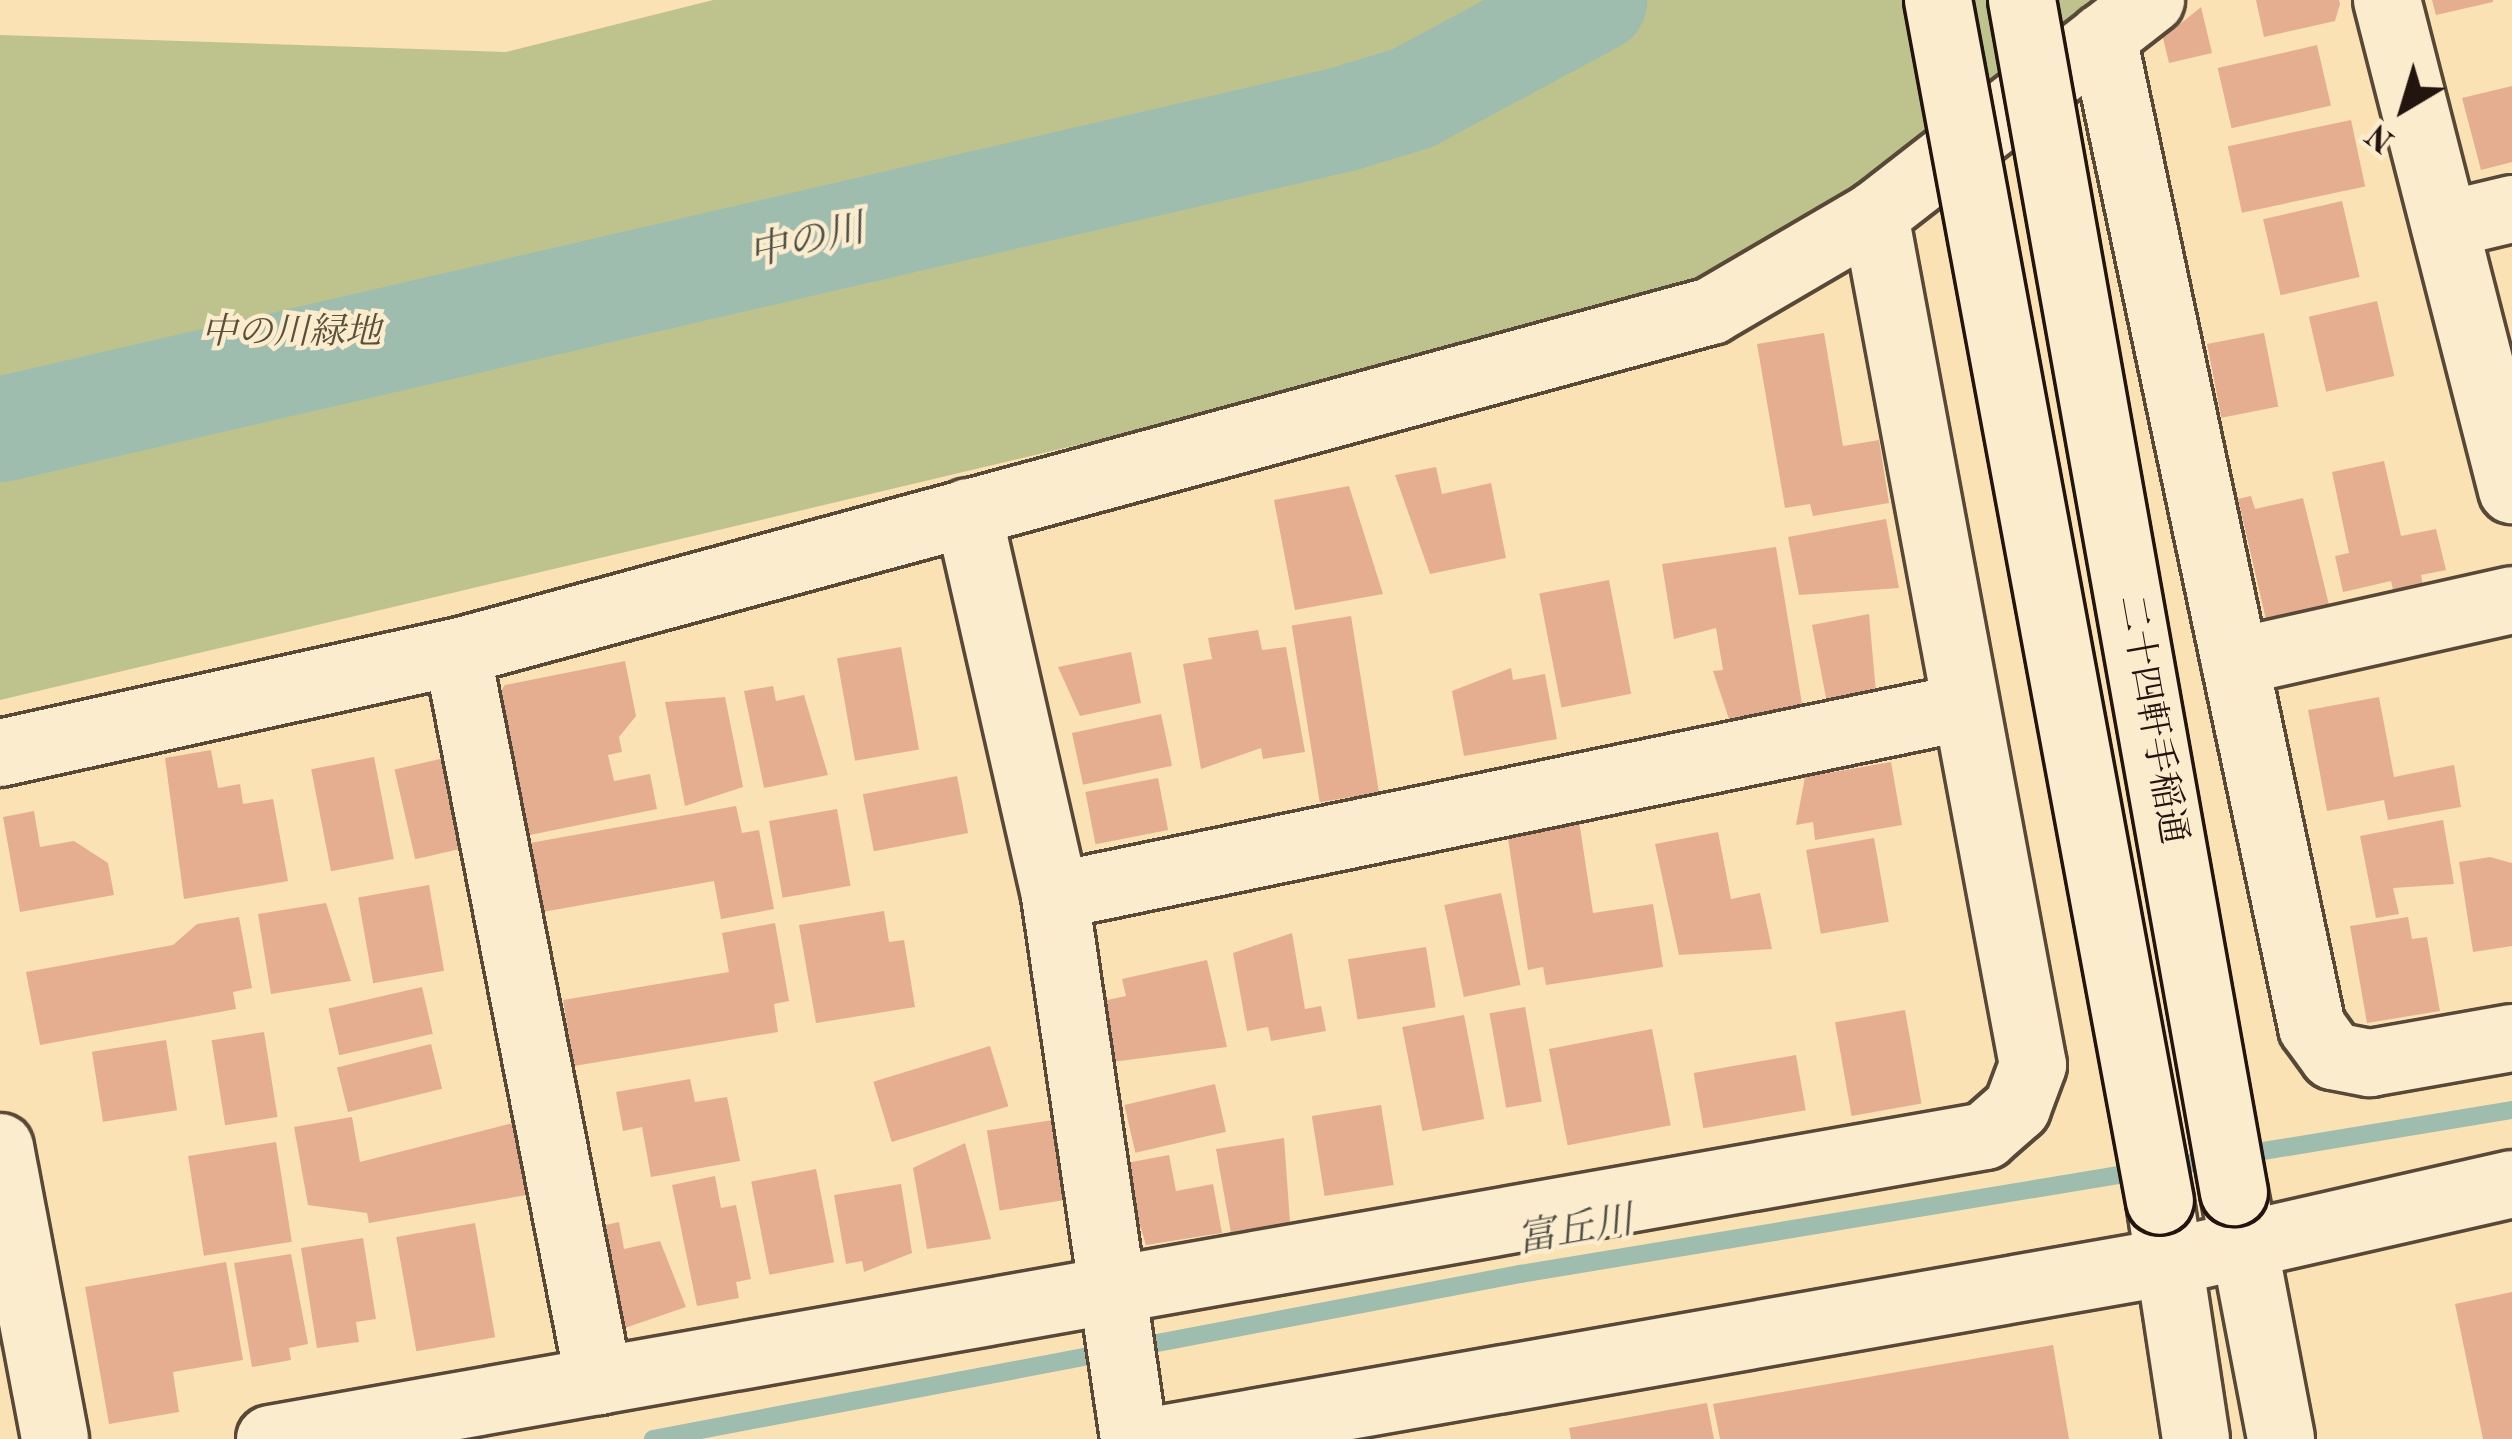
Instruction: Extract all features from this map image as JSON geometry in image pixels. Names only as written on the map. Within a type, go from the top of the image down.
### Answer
[{"type":"street","points":[[1938,0],[2164,1231],[2196,1439]]},
{"type":"street","name":"二十四軒手稲通","points":[[2022,0],[2282,1439]]},
{"type":"street","points":[[2387,0],[2512,490]]},
{"type":"street","points":[[0,753],[457,652],[1711,311],[1874,215],[2127,19],[2235,662],[2312,1027],[2332,1056],[2371,1063],[2512,1038]]},
{"type":"street","points":[[2445,225],[2512,209]]},
{"type":"street","points":[[270,1439],[599,1381],[1113,1305],[1985,1136],[2017,1108],[2033,1065],[1874,215]]},
{"type":"street","points":[[968,512],[1055,896],[1113,1305],[1141,1428],[1464,1412],[2164,1231],[2512,1184]]},
{"type":"street","points":[[2235,662],[2512,600]]},
{"type":"street","points":[[457,652],[599,1381]]},
{"type":"street","points":[[1055,896],[1966,707]]},
{"type":"street","points":[[0,1147],[74,1438]]},
{"type":"green space","name":"中の川緑地","points":[[713,0],[2110,0],[1730,277],[1162,425],[0,700],[0,35],[506,52]]},
{"type":"building","points":[[2256,0],[2339,0],[2340,4],[2335,21],[2264,37]]},
{"type":"building","points":[[2432,0],[2493,0],[2493,2],[2436,15]]},
{"type":"building","points":[[2201,7],[2212,53],[2169,63],[2163,38]]},
{"type":"building","points":[[2317,45],[2331,105],[2232,128],[2218,68]]},
{"type":"building","points":[[2512,86],[2512,162],[2481,170],[2462,98]]},
{"type":"building","points":[[2351,120],[2365,187],[2242,213],[2228,146]]},
{"type":"building","points":[[2342,201],[2360,277],[2281,295],[2263,219]]},
{"type":"building","points":[[2377,301],[2394,376],[2326,392],[2309,317]]},
{"type":"building","points":[[1824,333],[1843,446],[1879,440],[1889,503],[1813,516],[1810,504],[1785,508],[1757,344]]},
{"type":"building","points":[[2264,333],[2278,407],[2221,418],[2207,344]]},
{"type":"building","points":[[2384,461],[2401,536],[2436,529],[2446,570],[2421,575],[2424,591],[2395,598],[2391,581],[2343,592],[2335,556],[2349,553],[2332,472]]},
{"type":"building","points":[[1436,467],[1442,494],[1491,483],[1506,558],[1430,574],[1395,475]]},
{"type":"building","points":[[1349,486],[1383,594],[1295,610],[1274,500]]},
{"type":"building","points":[[2251,496],[2255,509],[2303,498],[2330,609],[2267,624],[2238,499]]},
{"type":"building","points":[[1886,519],[1899,588],[1799,595],[1788,537]]},
{"type":"building","points":[[1776,547],[1804,716],[1732,728],[1713,671],[1723,670],[1716,628],[1674,639],[1662,564]]},
{"type":"building","points":[[1609,580],[1631,694],[1561,707],[1539,594]]},
{"type":"building","points":[[1869,614],[1876,693],[1827,703],[1812,625]]},
{"type":"building","points":[[1351,616],[1379,793],[1320,802],[1292,625]]},
{"type":"building","points":[[1258,630],[1262,650],[1286,647],[1305,752],[1263,759],[1261,748],[1201,769],[1183,664],[1212,659],[1208,638]]},
{"type":"building","points":[[901,647],[919,749],[855,761],[837,658]]},
{"type":"building","points":[[1131,652],[1141,703],[1080,716],[1058,667]]},
{"type":"building","points":[[625,661],[636,716],[619,737],[622,752],[608,755],[614,781],[650,774],[657,809],[525,836],[497,696],[505,685]]},
{"type":"building","points":[[1511,668],[1513,680],[1545,674],[1557,739],[1464,756],[1452,691]]},
{"type":"building","points":[[773,686],[776,701],[804,695],[828,775],[764,788],[744,691]]},
{"type":"building","points":[[725,697],[743,787],[685,806],[665,702]]},
{"type":"building","points":[[2379,697],[2394,777],[2454,765],[2461,807],[2388,820],[2384,800],[2327,811],[2308,710]]},
{"type":"building","points":[[1161,714],[1172,766],[1083,785],[1072,733]]},
{"type":"building","points":[[211,750],[218,788],[240,784],[243,804],[273,799],[288,881],[184,899],[165,758]]},
{"type":"building","points":[[453,756],[474,846],[415,859],[395,769]]},
{"type":"building","points":[[374,757],[394,859],[331,871],[311,769]]},
{"type":"building","points":[[1891,762],[1902,825],[1815,840],[1813,822],[1796,825],[1805,777]]},
{"type":"building","points":[[957,776],[968,833],[874,851],[863,794]]},
{"type":"building","points":[[1158,778],[1168,830],[1095,844],[1085,792]]},
{"type":"building","points":[[736,806],[742,833],[759,830],[774,909],[721,919],[714,881],[543,912],[530,843]]},
{"type":"building","points":[[837,809],[851,886],[783,898],[769,821]]},
{"type":"building","points":[[34,811],[40,847],[74,841],[108,863],[114,895],[20,912],[3,817]]},
{"type":"building","points":[[2443,820],[2454,884],[2393,888],[2399,914],[2376,918],[2360,836]]},
{"type":"building","points":[[1579,821],[1593,913],[1653,904],[1663,967],[1546,985],[1543,967],[1528,970],[1507,832]]},
{"type":"building","points":[[1718,832],[1731,899],[1760,893],[1772,949],[1679,955],[1655,844]]},
{"type":"building","points":[[1874,838],[1889,922],[1821,934],[1806,850]]},
{"type":"building","points":[[2490,857],[2512,863],[2512,946],[2473,952],[2459,862]]},
{"type":"building","points":[[429,885],[444,971],[373,983],[358,898]]},
{"type":"building","points":[[1501,893],[1521,985],[1464,997],[1444,905]]},
{"type":"building","points":[[326,903],[351,981],[271,994],[258,914]]},
{"type":"building","points":[[884,911],[889,942],[904,940],[915,1007],[816,1023],[799,925]]},
{"type":"building","points":[[239,917],[252,988],[233,992],[236,1009],[40,1045],[26,972],[173,945],[197,924]]},
{"type":"building","points":[[2408,917],[2412,939],[2427,937],[2440,1011],[2367,1023],[2350,926]]},
{"type":"building","points":[[775,923],[789,1001],[774,1004],[778,1032],[574,1066],[563,1000],[729,972],[722,933]]},
{"type":"building","points":[[1292,933],[1305,1009],[1321,1006],[1326,1031],[1271,1041],[1268,1027],[1247,1031],[1233,953]]},
{"type":"building","points":[[1426,947],[1436,1007],[1358,1020],[1348,959]]},
{"type":"building","points":[[1207,960],[1227,1047],[1112,1062],[1098,1002],[1126,996],[1122,979]]},
{"type":"building","points":[[422,987],[433,1034],[339,1055],[328,1009]]},
{"type":"building","points":[[1525,1007],[1542,1102],[1506,1108],[1490,1013]]},
{"type":"building","points":[[1905,1010],[1921,1104],[1852,1116],[1835,1022]]},
{"type":"building","points":[[1464,1015],[1484,1119],[1422,1131],[1402,1027]]},
{"type":"building","points":[[1652,1029],[1671,1125],[1568,1145],[1549,1049]]},
{"type":"building","points":[[264,1032],[277,1117],[225,1125],[212,1040]]},
{"type":"building","points":[[166,1040],[177,1110],[103,1122],[92,1052]]},
{"type":"building","points":[[431,1044],[442,1089],[348,1112],[337,1067]]},
{"type":"building","points":[[990,1046],[1008,1106],[892,1142],[873,1082]]},
{"type":"building","points":[[1796,1055],[1806,1110],[1703,1128],[1694,1073]]},
{"type":"building","points":[[690,1079],[695,1102],[727,1097],[740,1161],[651,1177],[642,1127],[623,1131],[616,1092]]},
{"type":"building","points":[[1215,1084],[1226,1132],[1135,1153],[1124,1105]]},
{"type":"building","points":[[1381,1105],[1394,1185],[1325,1196],[1312,1116]]},
{"type":"building","points":[[352,1117],[360,1162],[529,1119],[543,1192],[369,1223],[367,1213],[308,1205],[294,1127]]},
{"type":"building","points":[[1059,1119],[1072,1199],[1000,1210],[987,1130]]},
{"type":"building","points":[[1284,1138],[1290,1222],[1231,1233],[1216,1149]]},
{"type":"building","points":[[276,1142],[292,1242],[204,1256],[188,1156]]},
{"type":"building","points":[[965,1143],[991,1239],[927,1249],[913,1168]]},
{"type":"building","points":[[1169,1155],[1176,1191],[1213,1184],[1222,1233],[1146,1245],[1121,1164]]},
{"type":"building","points":[[816,1169],[834,1262],[769,1275],[751,1182]]},
{"type":"building","points":[[715,1176],[721,1208],[736,1205],[751,1279],[736,1282],[739,1298],[697,1306],[672,1185]]},
{"type":"building","points":[[901,1184],[912,1253],[864,1272],[862,1261],[846,1264],[834,1195]]},
{"type":"building","points":[[619,1222],[624,1249],[660,1241],[686,1307],[619,1330],[597,1227]]},
{"type":"building","points":[[475,1223],[495,1337],[416,1351],[396,1237]]},
{"type":"building","points":[[363,1238],[376,1319],[356,1322],[359,1342],[317,1348],[301,1248]]},
{"type":"building","points":[[291,1254],[308,1344],[289,1348],[291,1360],[252,1367],[234,1263]]},
{"type":"building","points":[[226,1262],[243,1360],[173,1372],[179,1412],[109,1424],[85,1287]]},
{"type":"building","points":[[2512,1292],[2512,1439],[2483,1439],[2455,1304]]},
{"type":"building","points":[[2053,1345],[2069,1439],[1720,1439],[1713,1404]]},
{"type":"building","points":[[1707,1403],[1714,1439],[1571,1439],[1569,1428]]},
{"type":"waterway","name":"中の川","points":[[0,429],[1342,119],[1411,98],[1594,0]]},
{"type":"waterway","name":"富丘川","points":[[653,1439],[1520,1274],[2512,1110]]}]
